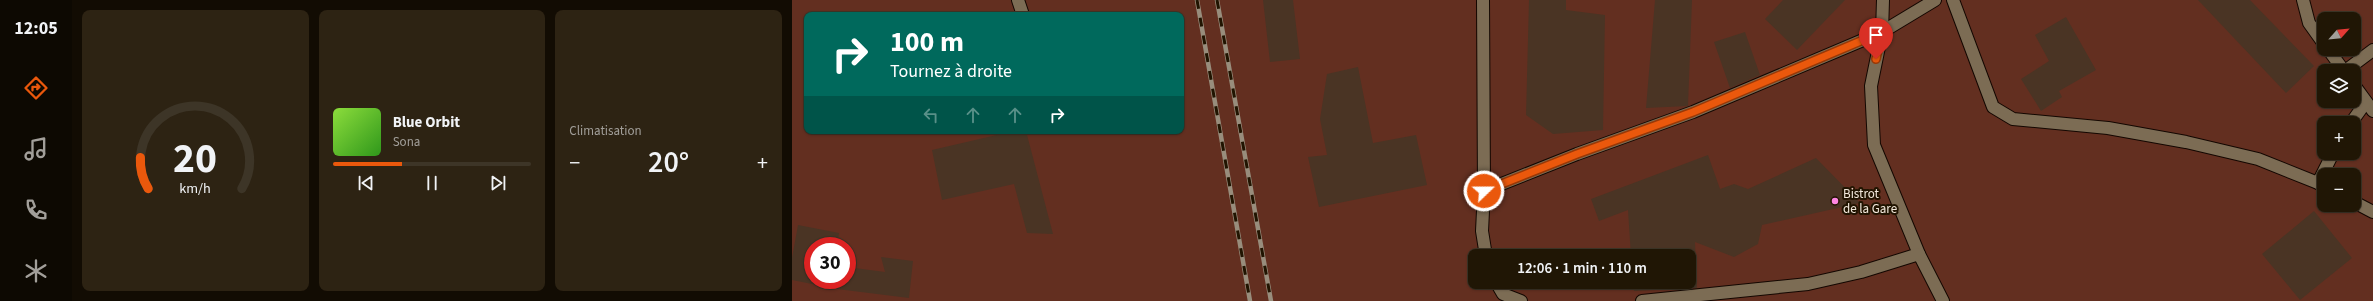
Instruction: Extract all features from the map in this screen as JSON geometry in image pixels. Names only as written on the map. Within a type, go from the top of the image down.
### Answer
[{"type":"street","points":[[1018,0],[1022,12]]},
{"type":"street","points":[[1483,0],[1484,191],[1482,231],[1485,249]]},
{"type":"street","points":[[1883,0],[1882,32],[1871,86],[1874,145],[1919,254],[1944,301]]},
{"type":"street","points":[[1484,191],[1577,154],[1693,112],[1882,32],[1935,0]]},
{"type":"street","points":[[1953,0],[1993,106],[2014,119],[2108,128],[2186,142],[2258,159],[2317,182]]},
{"type":"street","points":[[2303,0],[2309,23],[2317,34]]},
{"type":"street","points":[[2354,64],[2373,50]]},
{"type":"street","points":[[2333,56],[2340,64]]},
{"type":"street","points":[[2359,116],[2370,106],[2361,94]]},
{"type":"street","points":[[2361,206],[2373,212]]},
{"type":"street","points":[[1642,301],[1808,284],[1861,272],[1919,254]]},
{"type":"street","points":[[1500,289],[1503,294],[1521,301]]},
{"type":"shaded area","points":[[792,0],[2373,0],[2373,301],[792,301]]},
{"type":"building","points":[[1263,0],[1293,0],[1300,59],[1270,62]]},
{"type":"building","points":[[1529,0],[1566,0],[1566,10],[1605,15],[1603,130],[1553,134],[1526,115]]},
{"type":"building","points":[[1655,0],[1692,0],[1688,106],[1646,108]]},
{"type":"building","points":[[1783,0],[1845,0],[1797,50],[1765,19]]},
{"type":"building","points":[[2198,0],[2250,0],[2314,66],[2286,93]]},
{"type":"building","points":[[2066,17],[2096,70],[2059,91],[2062,97],[2041,111],[2021,79],[2049,61],[2035,35]]},
{"type":"building","points":[[1745,32],[1760,75],[1730,88],[1714,42]]},
{"type":"building","points":[[1358,67],[1373,143],[1416,135],[1427,185],[1319,207],[1308,157],[1327,155],[1320,119],[1327,74]]},
{"type":"building","points":[[1001,134],[1027,134],[1053,234],[1027,233],[1014,184],[942,200],[932,150]]},
{"type":"building","points":[[1708,155],[1720,189],[1734,184],[1748,189],[1816,158],[1860,203],[1762,225],[1758,244],[1734,257],[1695,242],[1695,249],[1631,249],[1628,210],[1599,221],[1591,199]]},
{"type":"building","points":[[2314,211],[2352,258],[2300,300],[2262,254]]},
{"type":"building","points":[[798,225],[839,233],[838,237],[804,237],[804,282],[792,280],[792,258]]},
{"type":"building","points":[[881,257],[913,261],[909,298],[837,289],[856,289],[856,268],[885,272]]},
{"type":"building","points":[[1696,265],[1697,288],[1696,288]]},
{"type":"building","points":[[1634,289],[1676,289],[1634,291]]},
{"type":"railway","points":[[1197,0],[1250,301]]},
{"type":"railway","points":[[1217,0],[1271,301]]},
{"type":"place","name":"Bistrot de la Gare","points":[[1835,201]]},
{"type":"route","points":[[1484,191],[1577,154],[1693,112],[1882,32],[1876,59]]}]
